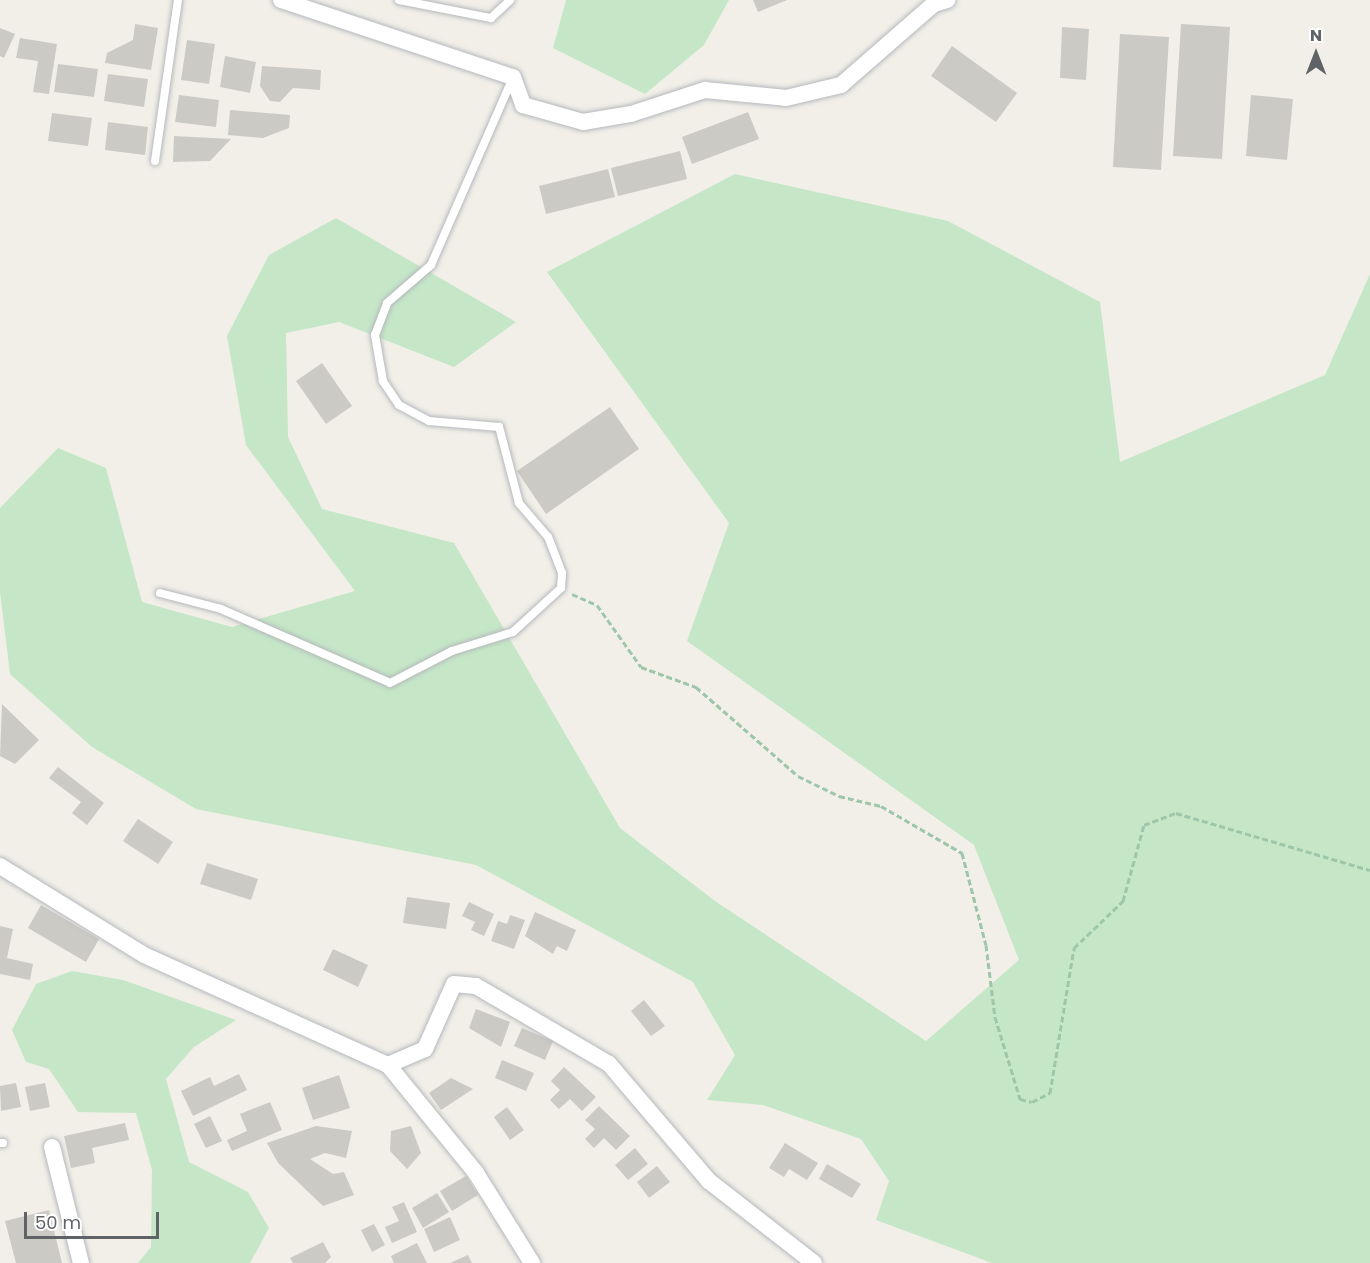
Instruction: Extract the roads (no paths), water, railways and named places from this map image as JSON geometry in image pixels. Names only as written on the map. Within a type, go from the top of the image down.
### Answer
[{"type":"street","points":[[281,0],[513,77],[523,105],[583,122],[705,90],[786,99],[841,85],[934,4],[947,0]]},
{"type":"street","points":[[0,866],[144,955],[388,1065],[476,1173],[532,1263]]},
{"type":"street","points":[[388,1065],[425,1049],[454,984],[476,986],[609,1064],[709,1181],[814,1263]]},
{"type":"street","points":[[52,1147],[81,1263]]},
{"type":"lane","points":[[155,161],[177,0]]},
{"type":"lane","points":[[399,0],[491,18],[510,0]]},
{"type":"lane","points":[[160,593],[221,609],[390,683],[452,651],[513,632],[561,588],[562,573],[548,537],[519,503],[499,428],[429,421],[399,405],[383,381],[375,335],[387,303],[431,265],[513,77]]}]
